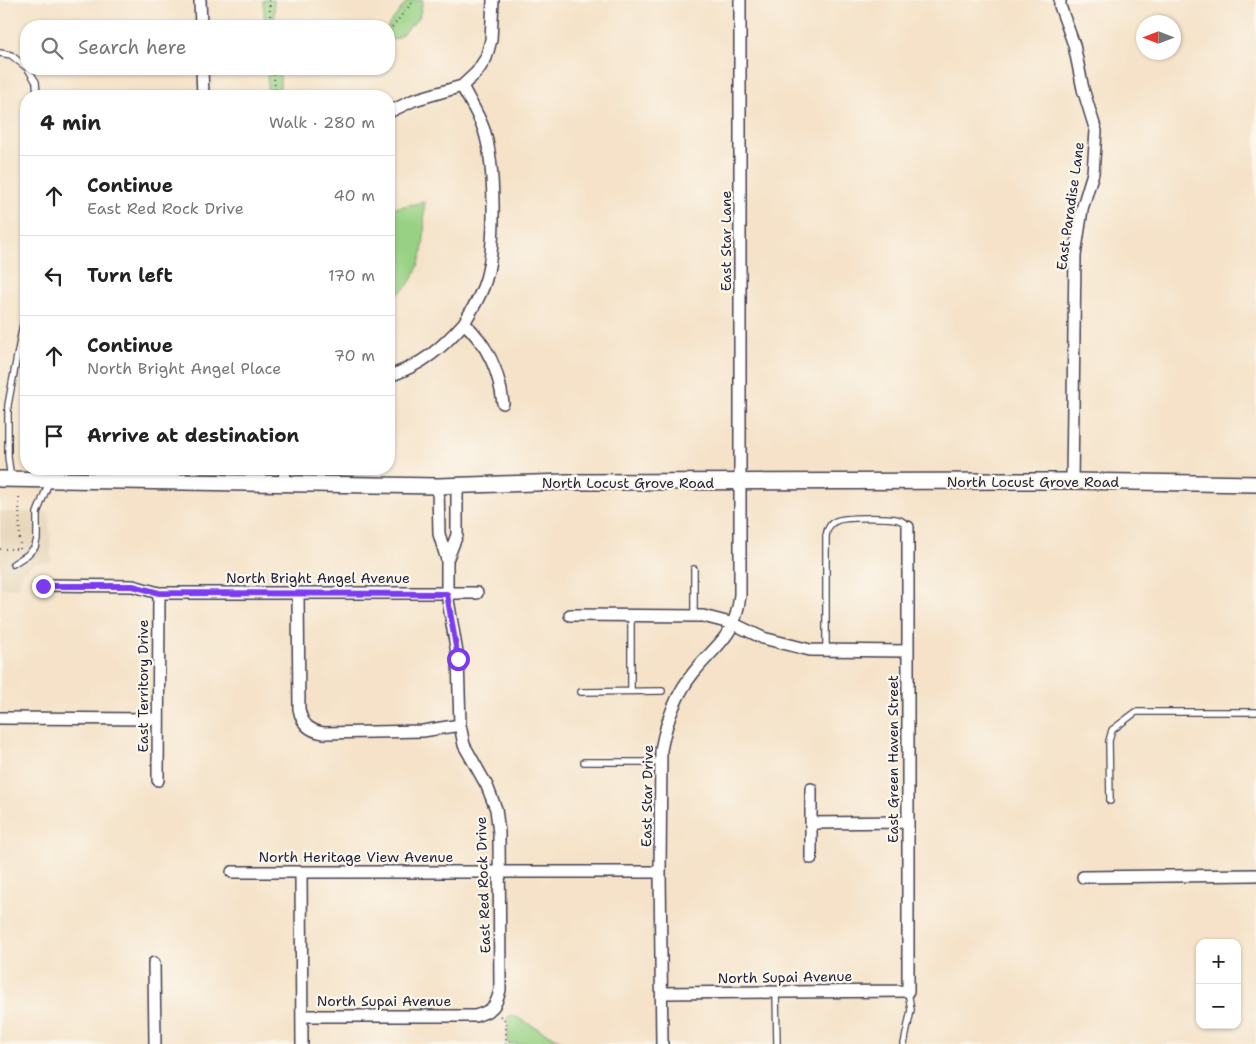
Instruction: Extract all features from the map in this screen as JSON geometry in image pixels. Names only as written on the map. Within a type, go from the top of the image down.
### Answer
[{"type":"main road","name":"North Locust Grove Road","points":[[6,480],[284,476],[438,486],[567,482],[1072,481],[1256,484]]},
{"type":"street","points":[[200,0],[201,20]]},
{"type":"street","points":[[395,109],[414,100],[462,86],[477,72],[486,58],[491,40],[493,0]]},
{"type":"street","name":"East Star Lane","points":[[740,0],[741,482]]},
{"type":"street","name":"East Paradise Lane","points":[[1060,0],[1060,6],[1074,45],[1083,89],[1096,131],[1093,173],[1082,209],[1075,256],[1072,481]]},
{"type":"street","points":[[202,75],[203,90]]},
{"type":"street","points":[[395,374],[412,368],[428,358],[464,323],[480,296],[487,276],[492,218],[491,159],[484,129],[462,86]]},
{"type":"street","points":[[464,323],[477,334],[492,360],[501,385],[503,403]]},
{"type":"street","name":"East Star Drive","points":[[662,1044],[660,762],[664,736],[680,694],[694,672],[720,646],[734,624],[738,611],[740,595],[741,482]]},
{"type":"street","name":"East Red Rock Drive","points":[[447,560],[457,535],[458,485]]},
{"type":"street","name":"East Red Rock Drive","points":[[438,486],[439,534],[447,560],[447,594],[458,659],[460,725],[464,745],[488,786],[496,810],[499,833],[500,990],[496,1011]]},
{"type":"street","name":"East Green Haven Street","points":[[908,527],[908,990]]},
{"type":"street","name":"North Bright Angel Avenue","points":[[43,586],[133,586],[159,593],[477,594]]},
{"type":"street","name":"East Territory Drive","points":[[158,780],[159,593]]},
{"type":"street","points":[[298,593],[299,709],[304,723],[309,728],[314,732],[324,733],[405,732],[460,725]]},
{"type":"street","points":[[570,615],[703,616],[734,624],[763,638],[810,650],[826,652],[908,652]]},
{"type":"street","points":[[0,718],[158,719]]},
{"type":"street","points":[[811,858],[812,789]]},
{"type":"street","points":[[812,823],[908,822]]},
{"type":"street","name":"North Heritage View Avenue","points":[[232,872],[660,872]]},
{"type":"street","points":[[300,872],[302,1044]]},
{"type":"street","points":[[1083,877],[1256,875]]},
{"type":"street","points":[[154,963],[155,1044]]},
{"type":"street","name":"North Supai Avenue","points":[[662,993],[908,990]]},
{"type":"street","name":"North Supai Avenue","points":[[302,1016],[475,1016],[496,1011]]},
{"type":"lane","points":[[0,53],[11,55],[20,62]]},
{"type":"lane","points":[[32,75],[36,82],[37,90]]},
{"type":"lane","points":[[6,480],[8,405],[20,340]]},
{"type":"lane","points":[[13,564],[35,548],[38,513],[50,480]]},
{"type":"lane","points":[[826,652],[826,536],[828,527],[834,521],[844,519],[896,519],[904,522],[908,527]]},
{"type":"lane","points":[[694,569],[694,616]]},
{"type":"lane","points":[[631,615],[631,691]]},
{"type":"lane","points":[[581,692],[662,691]]},
{"type":"lane","points":[[1110,801],[1110,741],[1112,730],[1136,712],[1256,712]]},
{"type":"lane","points":[[584,762],[660,762]]},
{"type":"lane","points":[[904,1044],[911,1010],[908,990]]},
{"type":"lane","points":[[776,992],[777,1044]]},
{"type":"path","points":[[269,0],[270,20]]},
{"type":"path","points":[[395,24],[414,0]]},
{"type":"path","points":[[274,75],[276,90]]},
{"type":"path","points":[[0,549],[20,549],[19,495]]},
{"type":"path","points":[[496,1011],[506,1021],[506,1044]]},
{"type":"shaded area","points":[[0,512],[49,512],[52,562],[34,563],[21,574],[18,588],[0,588]]},
{"type":"green space","points":[[263,0],[274,0],[275,20],[265,20]]},
{"type":"green space","points":[[408,0],[423,0],[419,18],[395,39],[395,20],[393,20]]},
{"type":"green space","points":[[267,75],[280,75],[280,90],[268,90]]},
{"type":"green space","points":[[424,202],[423,246],[418,267],[407,286],[395,296],[395,208]]},
{"type":"green space","points":[[512,1015],[567,1044],[508,1044],[508,1017]]},
{"type":"route","points":[[43,586],[133,586],[159,593],[447,594],[458,659]]}]
